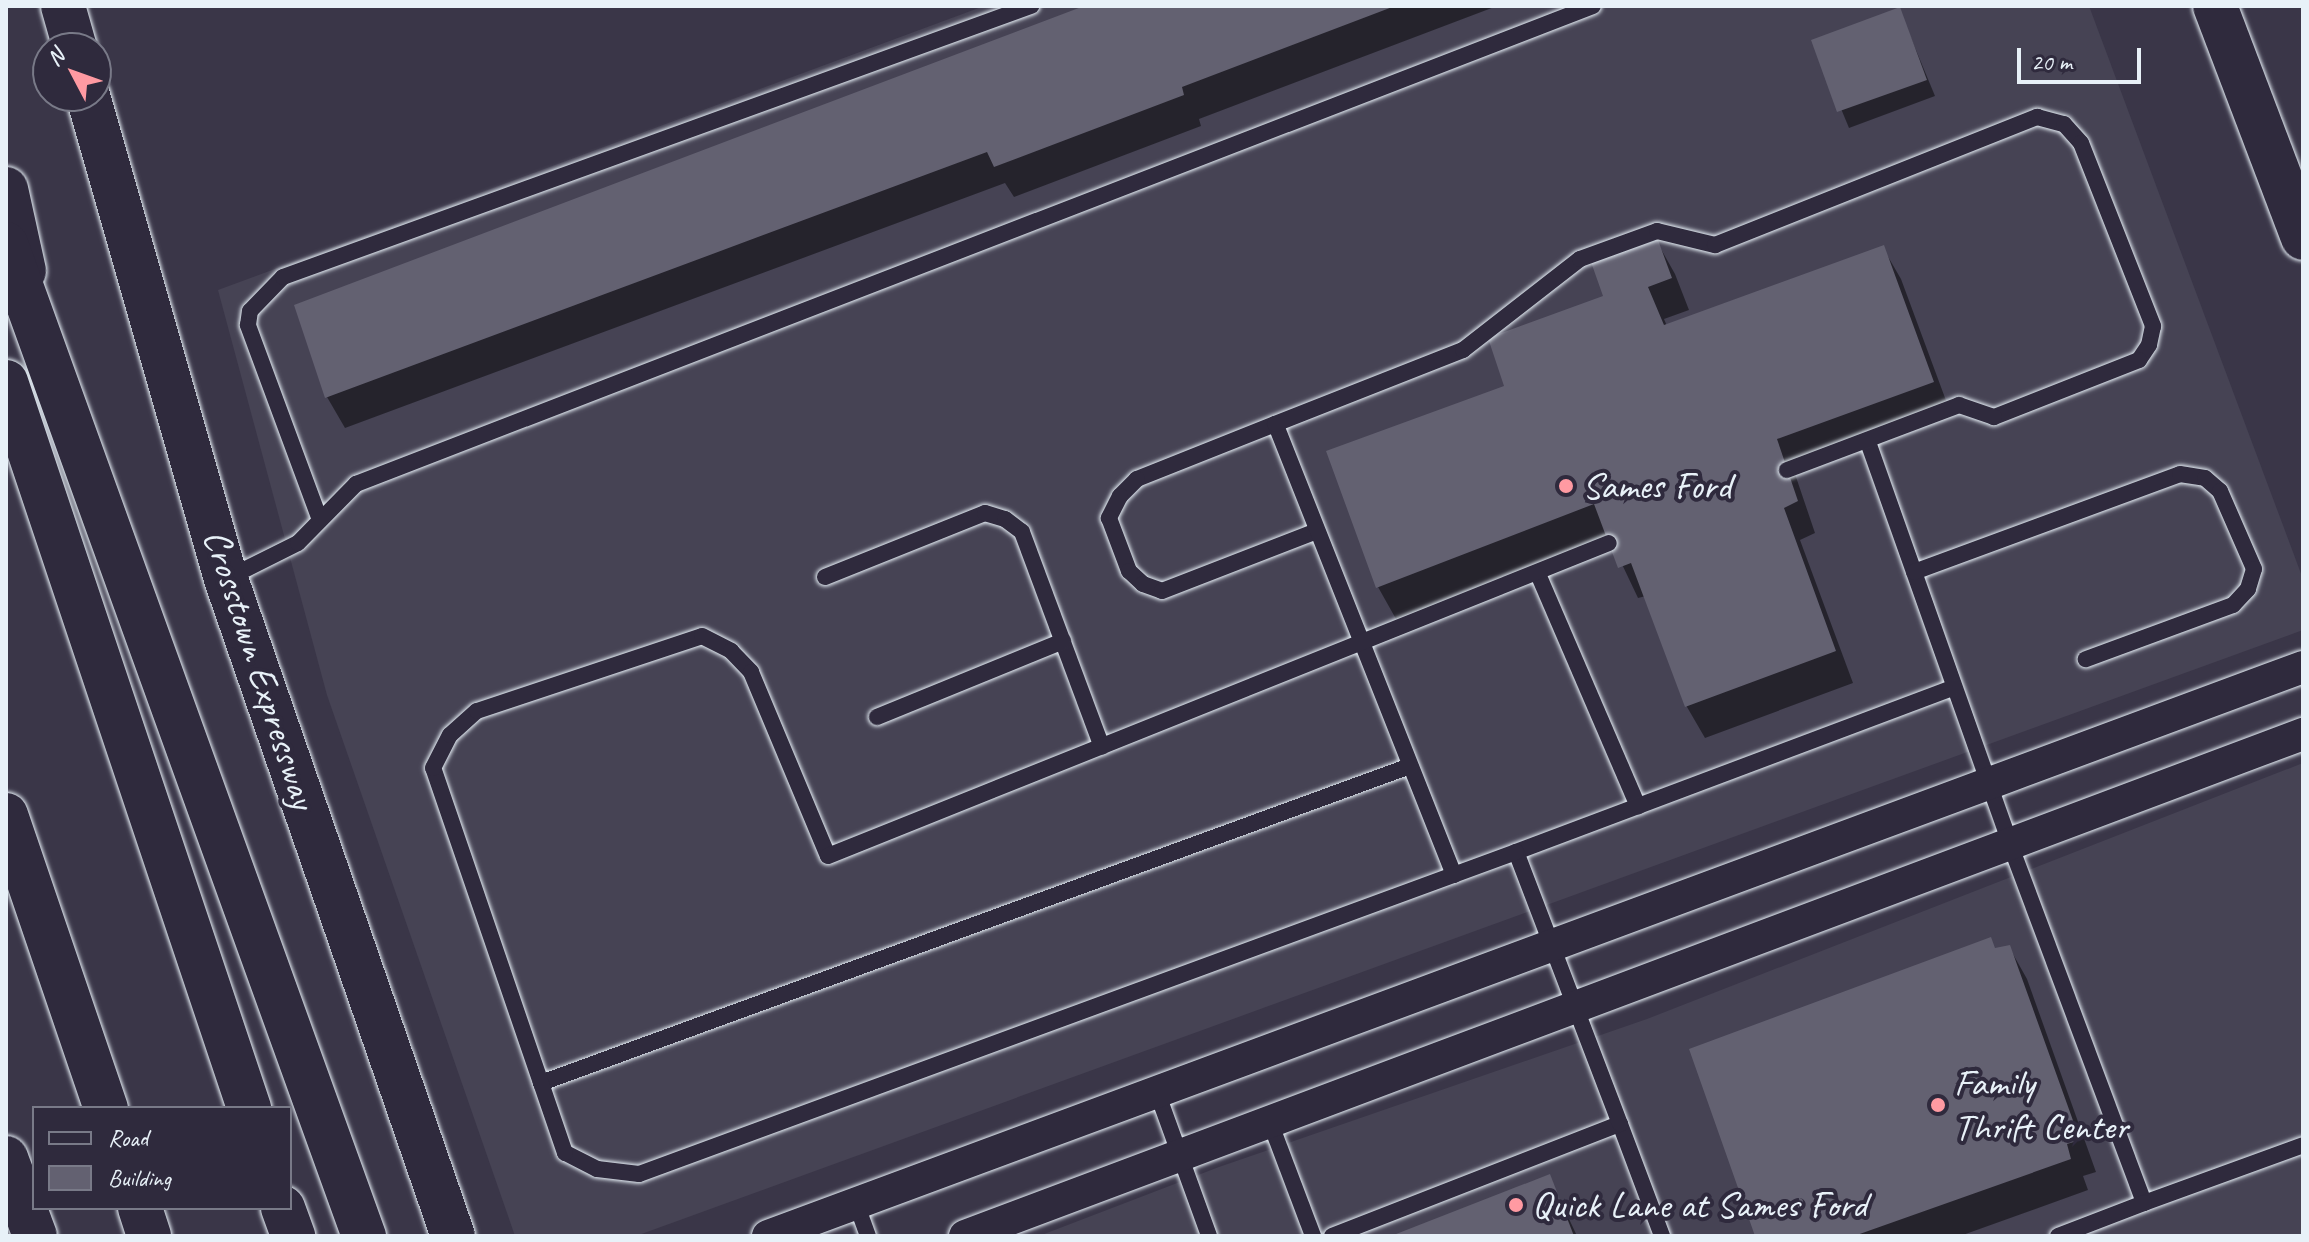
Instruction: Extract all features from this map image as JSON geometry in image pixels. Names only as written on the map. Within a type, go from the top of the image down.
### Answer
[{"type":"main road","points":[[63,6],[70,32]]},
{"type":"main road","points":[[2215,6],[2303,238]]},
{"type":"main road","name":"Crosstown Expressway","points":[[93,112],[226,579],[453,1236]]},
{"type":"main road","points":[[6,189],[34,317]]},
{"type":"main road","points":[[6,244],[364,1236]]},
{"type":"main road","points":[[6,382],[248,1106]]},
{"type":"main road","points":[[6,815],[105,1106]]},
{"type":"main road","points":[[6,1158],[35,1236]]},
{"type":"main road","points":[[141,1210],[149,1236]]},
{"type":"main road","points":[[284,1210],[293,1236]]},
{"type":"street","points":[[768,1236],[2303,667]]},
{"type":"street","points":[[965,1236],[2303,734]]},
{"type":"lane","points":[[320,520],[248,325],[250,311],[259,298],[283,277],[1031,6]]},
{"type":"lane","points":[[226,579],[298,543],[356,484],[1593,6]]},
{"type":"lane","points":[[1317,531],[1162,591],[1143,584],[1129,571],[1109,518],[1120,496],[1137,479],[1463,350],[1580,259],[1657,231],[1715,245],[2037,117],[2064,124],[2081,143],[2153,326],[2149,345],[2139,360],[1994,417],[1959,405],[1868,442],[1787,470]]},
{"type":"lane","points":[[1275,424],[1454,875]]},
{"type":"lane","points":[[1868,442],[2010,844],[2144,1203]]},
{"type":"lane","points":[[1914,572],[2180,474],[2205,478],[2220,491],[2254,569],[2248,589],[2233,605],[2086,659]]},
{"type":"lane","points":[[825,577],[985,513],[1005,519],[1022,532],[1102,747]]},
{"type":"lane","points":[[1609,543],[828,856],[751,672],[731,651],[702,636],[477,711],[450,735],[433,768],[565,1153],[597,1169],[639,1174],[1454,875],[1954,687]]},
{"type":"lane","points":[[1538,574],[1638,806]]},
{"type":"lane","points":[[877,717],[1063,641]]},
{"type":"lane","points":[[541,1083],[1410,766]]},
{"type":"lane","points":[[1516,852],[1554,944],[1662,1236]]},
{"type":"lane","points":[[1157,1092],[1209,1236]]},
{"type":"lane","points":[[1270,1122],[1313,1236]]},
{"type":"lane","points":[[1332,1236],[1620,1124]]},
{"type":"lane","points":[[2058,1236],[2303,1145]]},
{"type":"lane","points":[[856,1203],[868,1236]]},
{"type":"shaded area","points":[[984,6],[2089,6],[2303,579],[2303,630],[636,1236],[515,1236],[327,695],[218,290]]},
{"type":"shaded area","points":[[2303,763],[2303,1236],[1039,1236],[1219,1167],[1647,1019]]},
{"type":"building","points":[[1084,6],[1395,6],[1182,87],[1184,95],[994,167],[987,152],[325,398],[294,305]]},
{"type":"building","points":[[1900,7],[1927,80],[1837,112],[1811,40]]},
{"type":"building","name":"Sames Ford","points":[[1658,240],[1672,278],[1648,287],[1664,325],[1884,245],[1934,382],[1777,439],[1798,501],[1784,508],[1836,651],[1685,707],[1631,563],[1618,568],[1594,504],[1376,588],[1326,451],[1504,386],[1488,338],[1603,296],[1591,262]]},
{"type":"building","points":[[1991,937],[1995,948],[2010,945],[2080,1140],[2067,1144],[2071,1159],[1854,1236],[1755,1236],[1689,1049]]},
{"type":"building","name":"Quick Lane at Sames Ford","points":[[1550,1174],[1574,1236],[1391,1236]]},
{"type":"place","name":"Sames Ford","points":[[1566,486]]},
{"type":"place","name":"Family Thrift Center","points":[[1938,1105]]},
{"type":"place","name":"Quick Lane at Sames Ford","points":[[1516,1205]]}]
